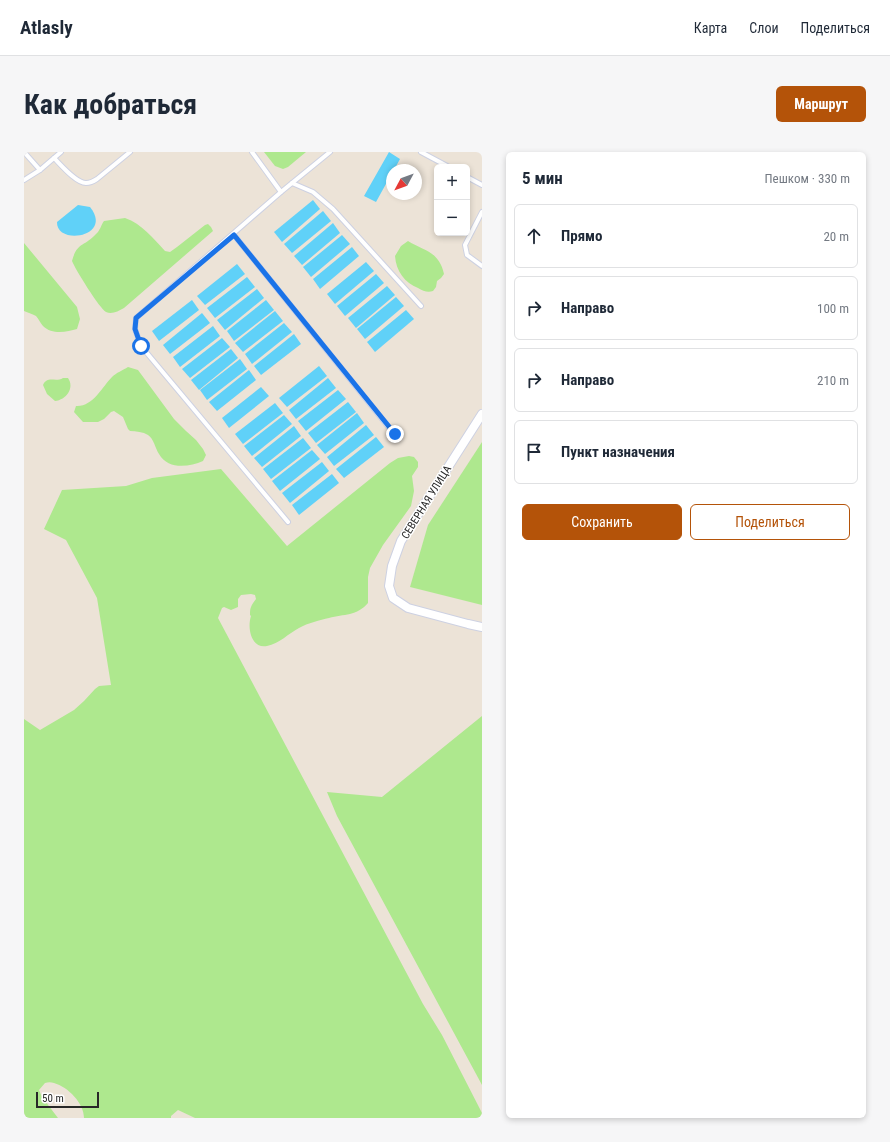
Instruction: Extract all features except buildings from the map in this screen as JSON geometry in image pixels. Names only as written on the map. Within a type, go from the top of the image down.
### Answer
[{"type":"street","name":"СЕВЕРНАЯ УЛИЦА","points":[[482,414],[400,541],[392,566],[389,586],[393,598],[408,608],[482,627]]},
{"type":"lane","points":[[24,152],[40,170]]},
{"type":"lane","points":[[24,180],[40,170],[61,152]]},
{"type":"lane","points":[[54,158],[81,182],[87,184],[97,179],[130,152]]},
{"type":"lane","points":[[252,152],[281,192]]},
{"type":"lane","points":[[288,522],[141,346],[135,329],[136,318],[234,235],[281,192],[330,152]]},
{"type":"lane","points":[[421,152],[443,164]]},
{"type":"lane","points":[[470,179],[482,185]]},
{"type":"lane","points":[[292,183],[313,192],[333,209],[420,306]]},
{"type":"lane","points":[[482,212],[465,245],[467,255],[482,266]]},
{"type":"lane","points":[[234,235],[395,434]]},
{"type":"green space","points":[[264,152],[306,152],[288,167],[283,169],[275,166]]},
{"type":"green space","points":[[125,218],[137,224],[152,236],[165,251],[170,252],[205,225],[208,224],[213,231],[124,308],[108,313],[93,297],[72,261],[76,251],[97,233],[104,221]]},
{"type":"green space","points":[[408,241],[435,256],[442,266],[444,274],[437,281],[436,287],[433,291],[429,292],[413,286],[405,280],[397,267],[395,256],[401,246]]},
{"type":"green space","points":[[24,243],[77,307],[80,319],[77,329],[64,332],[51,331],[43,326],[36,316],[24,311]]},
{"type":"green space","points":[[128,367],[138,370],[174,419],[196,440],[206,455],[203,461],[185,466],[168,463],[159,454],[150,437],[142,432],[130,431],[123,417],[114,411],[98,422],[83,422],[74,412],[76,406],[92,400],[112,377]]},
{"type":"green space","points":[[68,378],[70,382],[70,389],[66,396],[55,401],[47,394],[43,385],[47,380],[57,380]]},
{"type":"green space","points":[[482,442],[482,605],[410,587],[428,525]]},
{"type":"green space","points":[[409,456],[414,457],[418,462],[418,467],[412,476],[414,491],[411,506],[383,545],[370,568],[368,577],[368,603],[364,607],[350,614],[306,625],[295,630],[276,643],[267,646],[257,644],[250,632],[250,610],[256,599],[255,595],[241,595],[238,599],[238,607],[231,610],[224,607],[222,608],[218,618],[423,1004],[442,1035],[482,1113],[482,1118],[195,1118],[178,1110],[171,1116],[171,1118],[84,1118],[81,1107],[74,1096],[65,1088],[50,1082],[45,1083],[39,1090],[42,1097],[58,1118],[24,1118],[24,719],[40,730],[74,710],[99,686],[111,685],[97,598],[66,540],[44,529],[62,490],[126,486],[152,478],[221,469],[287,546],[390,463],[398,458]]},
{"type":"green space","points":[[482,716],[482,1085],[337,816],[327,792],[382,797]]},
{"type":"water","points":[[389,152],[400,159],[397,164],[386,164],[386,184],[376,202],[364,196]]},
{"type":"water","points":[[313,200],[320,209],[282,242],[274,232]]},
{"type":"water","points":[[78,205],[90,207],[95,217],[95,225],[90,231],[82,235],[73,236],[65,234],[59,229],[57,222]]},
{"type":"water","points":[[323,211],[331,221],[292,253],[284,244]]},
{"type":"water","points":[[333,223],[340,233],[302,265],[294,256]]},
{"type":"water","points":[[342,235],[350,244],[311,277],[303,267]]},
{"type":"water","points":[[352,247],[359,256],[320,289],[313,279]]},
{"type":"water","points":[[366,262],[374,271],[335,304],[327,294]]},
{"type":"water","points":[[237,264],[245,274],[205,305],[197,296]]},
{"type":"water","points":[[376,274],[384,283],[345,316],[337,306]]},
{"type":"water","points":[[247,277],[255,287],[215,318],[207,308]]},
{"type":"water","points":[[387,286],[395,295],[356,328],[348,318]]},
{"type":"water","points":[[257,289],[264,298],[225,330],[217,320]]},
{"type":"water","points":[[396,297],[404,306],[365,339],[357,329]]},
{"type":"water","points":[[192,300],[199,310],[159,341],[152,331]]},
{"type":"water","points":[[266,300],[274,310],[234,341],[227,331]]},
{"type":"water","points":[[406,310],[414,319],[375,352],[367,342]]},
{"type":"water","points":[[275,311],[283,321],[243,352],[235,343]]},
{"type":"water","points":[[202,313],[210,323],[170,354],[163,345]]},
{"type":"water","points":[[284,323],[292,332],[252,364],[245,354]]},
{"type":"water","points":[[213,326],[220,336],[180,367],[173,357]]},
{"type":"water","points":[[294,334],[301,344],[261,375],[254,366]]},
{"type":"water","points":[[222,338],[230,347],[190,378],[182,369]]},
{"type":"water","points":[[231,349],[238,358],[199,390],[191,380]]},
{"type":"water","points":[[240,359],[247,369],[207,400],[200,390]]},
{"type":"water","points":[[319,366],[327,376],[287,407],[279,398]]},
{"type":"water","points":[[249,370],[256,380],[217,411],[209,402]]},
{"type":"water","points":[[328,378],[336,388],[296,419],[289,410]]},
{"type":"water","points":[[261,387],[269,396],[229,428],[222,418]]},
{"type":"water","points":[[338,390],[346,399],[306,431],[298,421]]},
{"type":"water","points":[[348,402],[356,412],[316,443],[308,433]]},
{"type":"water","points":[[275,403],[283,413],[243,444],[235,434]]},
{"type":"water","points":[[357,413],[364,423],[325,454],[317,445]]},
{"type":"water","points":[[284,415],[292,424],[252,456],[244,446]]},
{"type":"water","points":[[366,425],[374,435],[334,466],[327,457]]},
{"type":"water","points":[[294,426],[301,436],[262,467],[254,458]]},
{"type":"water","points":[[376,437],[384,447],[344,478],[336,469]]},
{"type":"water","points":[[303,438],[311,448],[271,479],[263,469]]},
{"type":"water","points":[[312,450],[320,459],[280,491],[272,481]]},
{"type":"water","points":[[322,462],[329,471],[290,503],[282,493]]},
{"type":"water","points":[[332,474],[339,483],[299,515],[292,505]]},
{"type":"route","points":[[141,346],[135,329],[136,318],[234,235],[395,434]]}]
